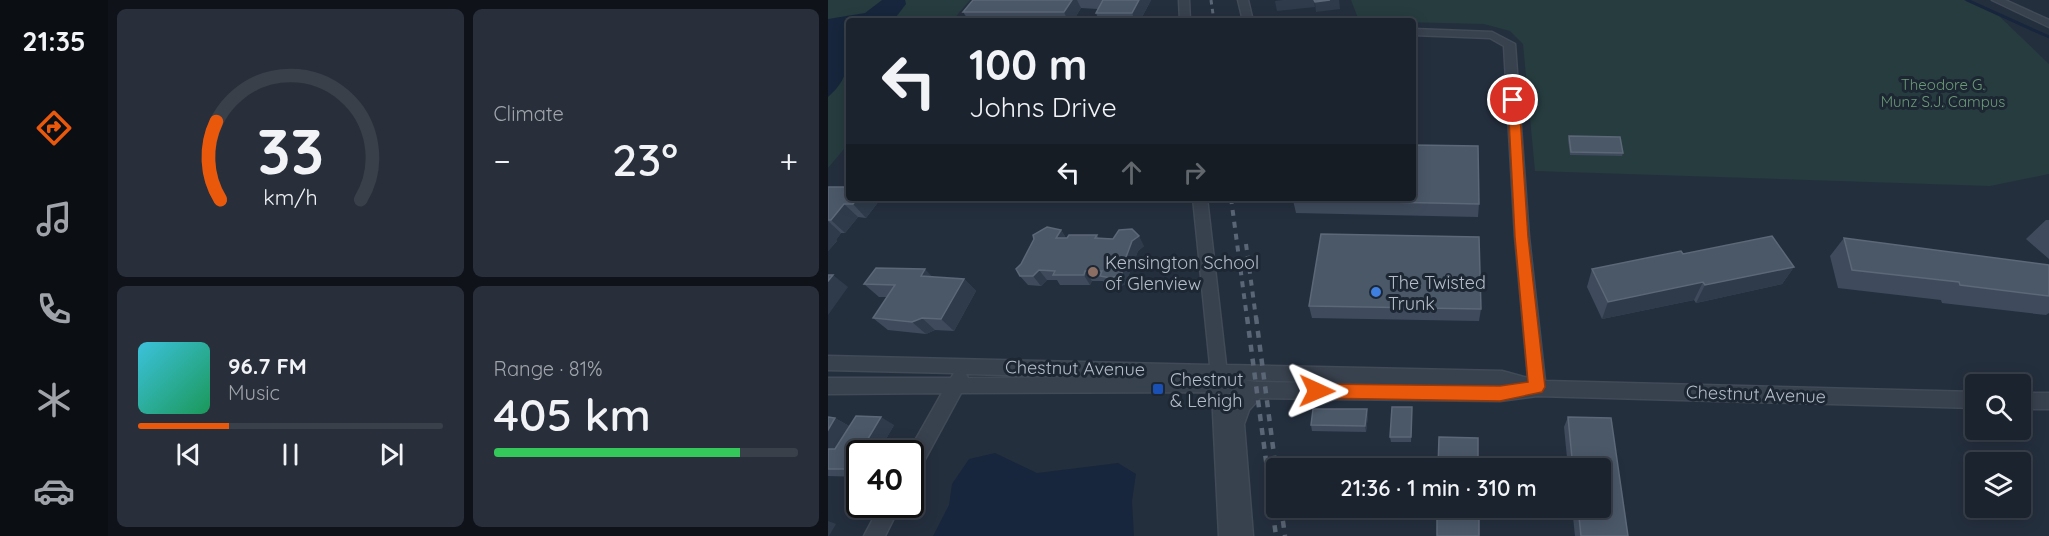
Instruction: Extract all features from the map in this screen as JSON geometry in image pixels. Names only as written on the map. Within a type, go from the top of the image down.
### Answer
[{"type":"street","points":[[1184,0],[1185,18]]},
{"type":"street","points":[[1243,0],[1247,18]]},
{"type":"street","points":[[1997,0],[2049,24]]},
{"type":"street","points":[[1416,32],[1492,35],[1509,44],[1522,237],[1537,387]]},
{"type":"street","points":[[1200,201],[1219,378],[1229,536]]},
{"type":"street","name":"Chestnut Avenue","points":[[828,363],[968,366],[1219,378],[1256,390],[1500,393],[1537,387],[1965,400]]},
{"type":"street","points":[[924,443],[968,366]]},
{"type":"street","name":"Chestnut Avenue","points":[[828,386],[1219,378],[1502,379],[1537,387]]},
{"type":"street","points":[[1243,536],[1235,424],[1242,405],[1256,390]]},
{"type":"street","points":[[2031,401],[2049,402]]},
{"type":"street","points":[[874,536],[884,518]]},
{"type":"green space","points":[[828,0],[970,0],[955,18],[846,18],[846,147],[828,168]]},
{"type":"green space","name":"Theodore G. Munz S.J. Campus","points":[[1351,0],[1964,0],[1999,16],[2049,64],[2049,174],[1990,186],[1535,171],[1523,44],[1510,31],[1484,24],[1416,22],[1416,18],[1358,18]]},
{"type":"water","points":[[882,0],[905,0],[906,4],[895,18],[846,18],[846,71],[836,89],[828,97],[828,19],[865,13]]},
{"type":"water","points":[[995,453],[1037,473],[1118,463],[1136,474],[1132,501],[1134,536],[933,536],[949,505],[952,484],[969,459]]},
{"type":"building","points":[[973,0],[1072,0],[1064,12],[963,12]]},
{"type":"building","points":[[1103,0],[1139,0],[1132,13],[1096,13]]},
{"type":"building","points":[[1569,136],[1620,137],[1623,153],[1571,152]]},
{"type":"building","points":[[1416,145],[1478,146],[1479,204],[1340,201],[1416,201]]},
{"type":"building","points":[[828,187],[846,187],[846,201],[856,201],[853,204],[844,204],[831,220],[828,220]]},
{"type":"building","points":[[1047,227],[1061,230],[1056,238],[1067,238],[1069,235],[1097,235],[1095,238],[1113,239],[1119,230],[1132,229],[1139,236],[1132,241],[1122,274],[1111,278],[1100,276],[1102,271],[1085,271],[1084,275],[1053,275],[1055,271],[1039,270],[1033,276],[1020,276],[1016,269],[1034,239],[1033,235]]},
{"type":"building","points":[[1321,234],[1479,237],[1481,309],[1309,306]]},
{"type":"building","points":[[1772,236],[1794,267],[1705,285],[1703,282],[1608,302],[1592,269],[1681,251],[1683,254]]},
{"type":"building","points":[[1844,238],[2049,265],[2049,296],[1960,285],[1959,282],[1852,270]]},
{"type":"building","points":[[876,268],[925,269],[921,276],[964,279],[941,319],[922,318],[912,322],[873,318],[895,285],[864,284]]},
{"type":"building","points":[[1392,407],[1412,407],[1411,437],[1390,437]]},
{"type":"building","points":[[1313,409],[1367,409],[1365,426],[1311,425]]},
{"type":"building","points":[[856,416],[881,417],[867,440],[846,440],[846,469],[828,469],[828,449],[835,449]]},
{"type":"building","points":[[828,417],[835,418],[828,430]]},
{"type":"building","points":[[1568,417],[1611,418],[1628,536],[1581,536],[1579,518],[1611,518],[1611,458],[1572,458]]},
{"type":"building","points":[[1439,437],[1478,438],[1478,458],[1438,458]]},
{"type":"building","points":[[1437,518],[1479,518],[1479,536],[1437,536]]},
{"type":"waterway","points":[[1967,0],[2049,37]]},
{"type":"railway","points":[[1211,0],[1214,18]]},
{"type":"railway","points":[[1231,201],[1247,318]]},
{"type":"railway","points":[[1246,244],[1256,318]]},
{"type":"railway","points":[[1247,317],[1276,536]]},
{"type":"railway","points":[[1256,317],[1274,458]]},
{"type":"railway","points":[[1283,518],[1285,536]]},
{"type":"place","name":"Kensington School of Glenview","points":[[1093,272]]},
{"type":"place","name":"The Twisted Trunk","points":[[1376,292]]},
{"type":"place","name":"Chestnut & Lehigh","points":[[1158,389]]},
{"type":"route","points":[[1317,391],[1500,393],[1537,387],[1522,237],[1513,100]]}]
